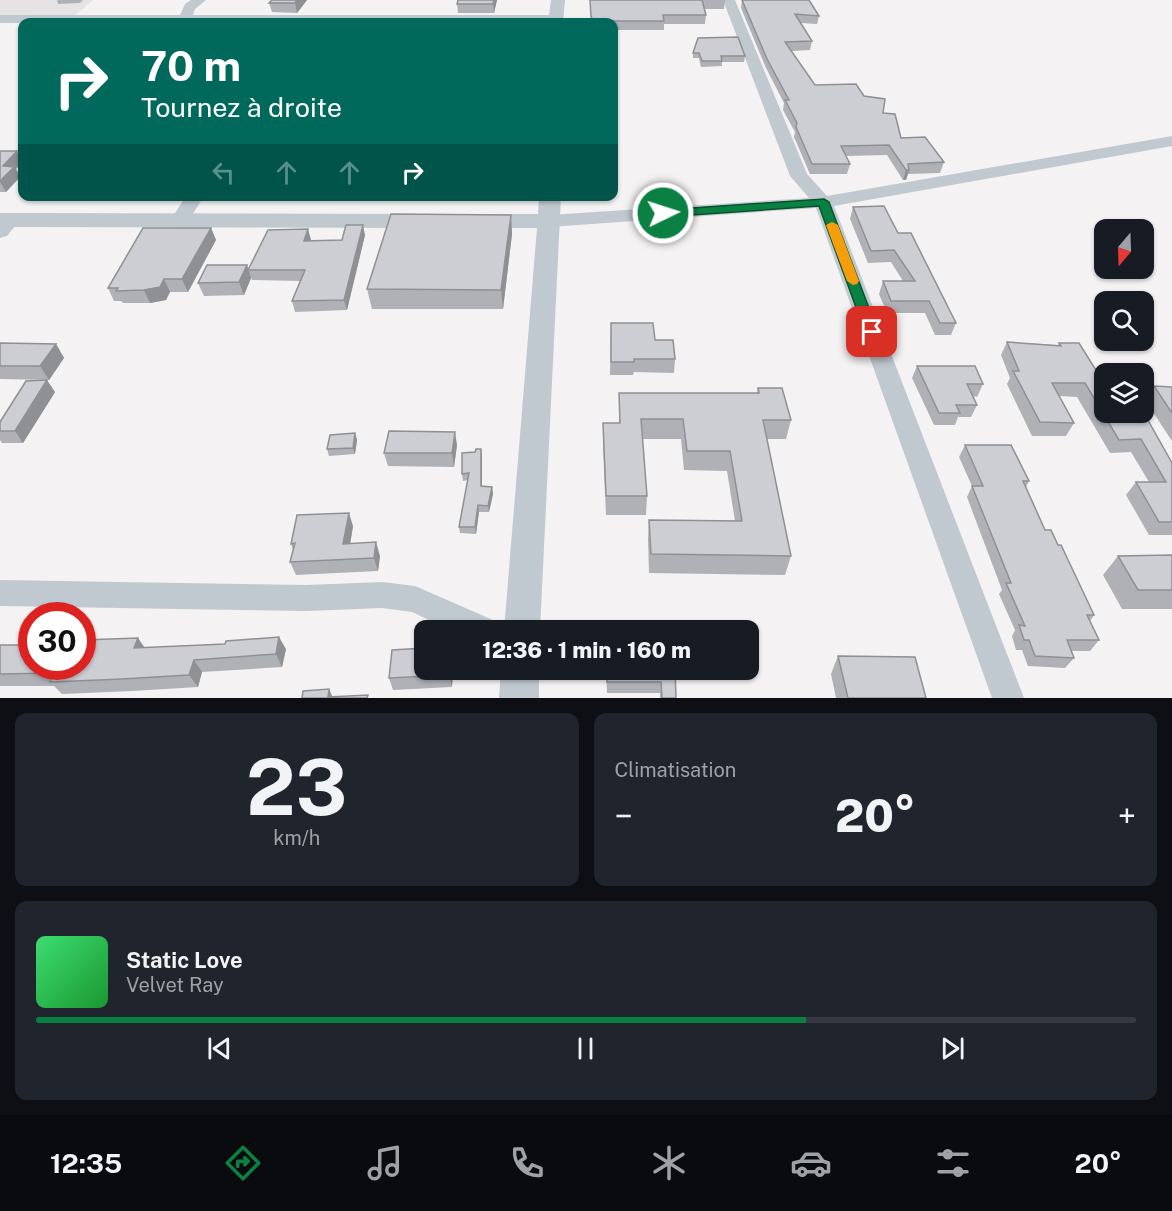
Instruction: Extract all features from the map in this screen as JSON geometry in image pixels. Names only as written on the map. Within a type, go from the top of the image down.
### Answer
[{"type":"street","points":[[186,18],[189,7],[200,0]]},
{"type":"street","points":[[556,18],[558,0]]},
{"type":"street","points":[[729,0],[799,176],[824,202],[1008,698]]},
{"type":"street","points":[[0,19],[18,19]]},
{"type":"street","points":[[4,224],[179,220],[448,221],[549,209],[824,202],[1172,141]]},
{"type":"street","points":[[179,220],[192,201]]},
{"type":"street","points":[[523,620],[549,209]]},
{"type":"street","points":[[0,593],[307,598],[381,595],[415,599],[460,620]]},
{"type":"street","points":[[519,698],[520,680]]},
{"type":"shaded area","points":[[0,0],[93,0],[73,17],[0,16]]},
{"type":"building","points":[[272,0],[297,0],[295,3],[269,3]]},
{"type":"building","points":[[458,0],[494,0],[493,4],[457,4]]},
{"type":"building","points":[[590,0],[702,0],[706,15],[663,15],[664,21],[618,21],[618,18],[592,18]]},
{"type":"building","points":[[742,0],[809,0],[819,16],[795,14],[812,41],[785,42],[815,85],[856,84],[864,96],[885,99],[883,113],[895,114],[901,138],[925,137],[944,162],[908,164],[909,170],[906,170],[889,145],[841,146],[850,164],[812,164],[796,127],[797,123],[785,100],[789,100],[767,59]]},
{"type":"building","points":[[738,37],[745,56],[721,56],[722,61],[702,61],[699,53],[693,53],[698,38]]},
{"type":"building","points":[[0,151],[17,151],[3,166],[14,167],[0,181]]},
{"type":"building","points":[[884,206],[898,233],[911,233],[956,323],[940,323],[929,301],[891,301],[883,281],[915,281],[894,250],[871,251],[853,207]]},
{"type":"building","points":[[391,214],[511,215],[501,290],[367,289]]},
{"type":"building","points":[[346,225],[363,225],[344,300],[292,301],[305,270],[248,270],[268,230],[308,229],[304,241],[342,240]]},
{"type":"building","points":[[143,228],[211,228],[182,279],[164,279],[160,287],[144,290],[116,291],[118,288],[108,288]]},
{"type":"building","points":[[207,265],[247,265],[239,282],[198,283]]},
{"type":"building","points":[[611,323],[653,323],[655,340],[673,340],[675,359],[634,359],[634,362],[611,362]]},
{"type":"building","points":[[1007,342],[1061,346],[1059,343],[1079,343],[1094,367],[1094,398],[1085,383],[1052,383],[1074,423],[1040,422],[1013,371],[1019,371]]},
{"type":"building","points":[[0,343],[56,344],[40,366],[0,366]]},
{"type":"building","points":[[917,366],[975,366],[983,384],[967,384],[977,405],[956,405],[960,413],[939,413]]},
{"type":"building","points":[[47,380],[15,431],[0,431],[0,422],[26,381]]},
{"type":"building","points":[[1154,386],[1172,387],[1172,413]]},
{"type":"building","points":[[758,388],[782,388],[791,420],[763,420],[791,556],[651,554],[649,520],[742,521],[730,451],[687,451],[683,419],[641,419],[647,496],[606,496],[603,423],[620,423],[619,393],[759,393]]},
{"type":"building","points":[[1109,423],[1150,423],[1172,463],[1172,522],[1159,522],[1136,482],[1166,482],[1141,439],[1119,440]]},
{"type":"building","points":[[389,431],[455,432],[452,453],[384,453]]},
{"type":"building","points":[[355,433],[353,448],[327,449],[330,435]]},
{"type":"building","points":[[965,445],[1011,445],[1029,481],[1023,481],[1045,530],[1051,530],[1058,545],[1061,545],[1094,615],[1087,615],[1099,640],[1067,640],[1074,658],[1035,656],[1029,640],[1024,640],[1019,625],[1025,626],[1006,583],[1011,583],[972,486],[983,486]]},
{"type":"building","points":[[476,449],[481,449],[481,486],[492,487],[488,506],[478,505],[475,527],[459,527],[469,473],[462,474],[462,453],[475,452]]},
{"type":"building","points":[[349,513],[343,544],[376,542],[374,558],[290,562],[295,543],[291,544],[297,515]]},
{"type":"building","points":[[1172,555],[1172,590],[1138,590],[1118,556]]},
{"type":"building","points":[[279,637],[276,654],[194,660],[189,675],[122,679],[50,682],[51,680],[96,680],[96,640],[138,638],[134,648],[225,644],[226,641]]},
{"type":"building","points":[[0,645],[18,645],[18,674],[0,674]]},
{"type":"building","points":[[414,649],[414,677],[389,678],[392,650]]},
{"type":"building","points":[[838,656],[915,657],[926,698],[848,698]]},
{"type":"building","points":[[607,680],[675,680],[676,698],[662,698],[661,682],[607,682]]},
{"type":"building","points":[[329,689],[328,697],[368,695],[367,698],[302,698],[303,691]]},
{"type":"slow traffic","points":[[832,225],[853,281]]},
{"type":"route","points":[[663,213],[824,202],[872,332]]}]
